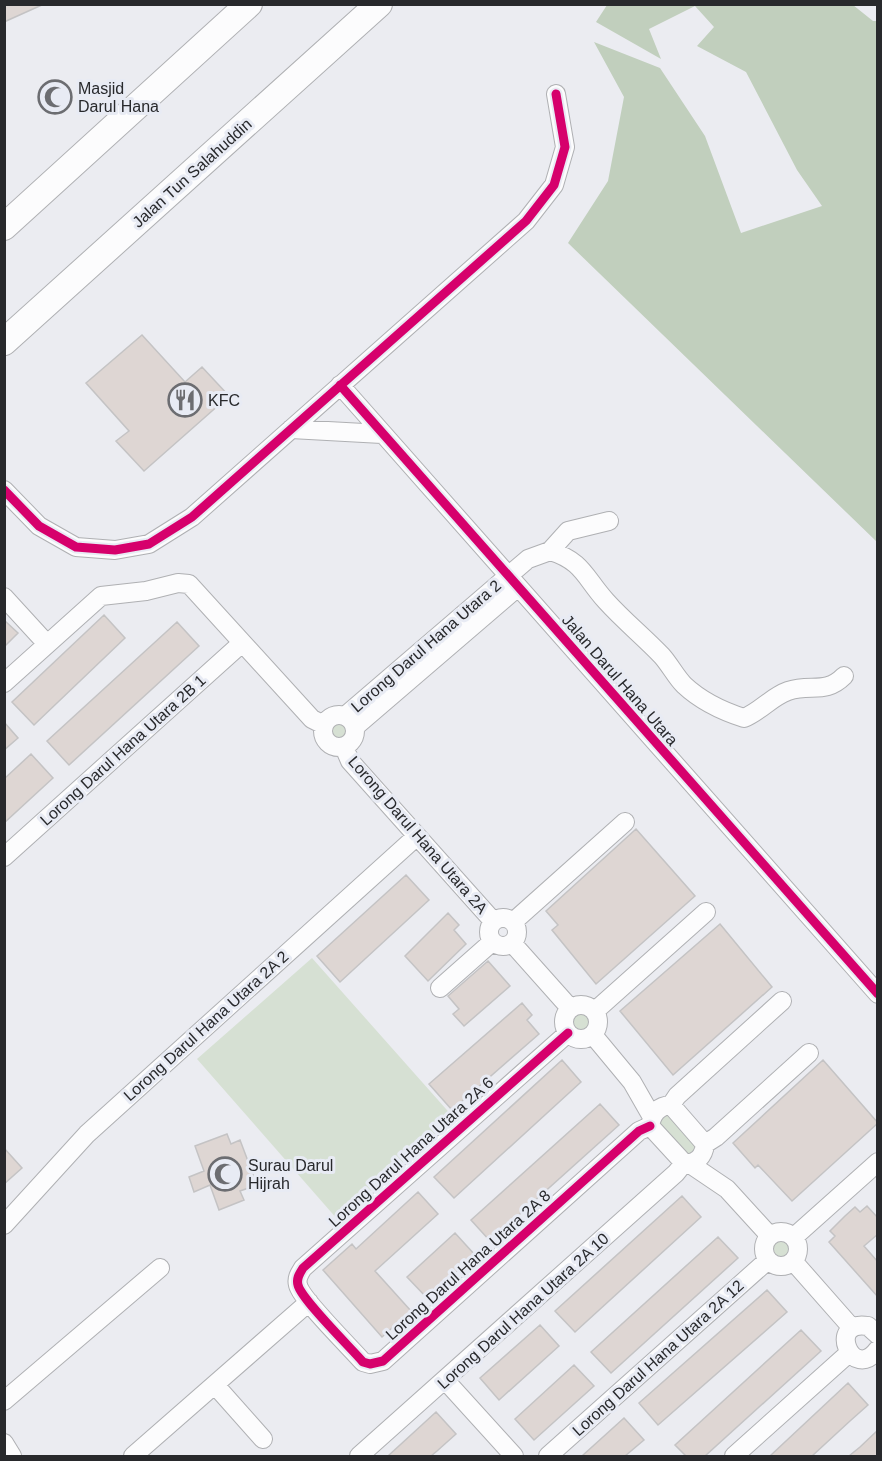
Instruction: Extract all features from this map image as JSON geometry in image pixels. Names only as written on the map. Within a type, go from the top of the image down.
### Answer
[{"type":"highway","points":[[4,226],[249,4]]},
{"type":"highway","name":"Jalan Tun Salahuddin","points":[[4,342],[379,4]]},
{"type":"street","points":[[4,490],[39,526],[76,547],[115,550],[149,544],[192,517],[526,222],[554,185],[565,147],[556,94]]},
{"type":"street","name":"Jalan Darul Hana Utara","points":[[340,385],[878,994]]},
{"type":"street","points":[[291,429],[382,434]]},
{"type":"street","points":[[609,520],[568,531],[550,551],[568,557],[579,564],[602,597],[630,628],[662,657],[683,684],[704,701],[744,718],[758,713],[776,696],[791,690],[834,687],[844,676]]},
{"type":"street","name":"Lorong Darul Hana Utara 2","points":[[350,722],[513,581],[528,559],[550,551]]},
{"type":"street","points":[[4,683],[101,596],[146,591],[178,582],[189,584],[198,592],[312,719],[324,725]]},
{"type":"street","points":[[4,597],[48,644]]},
{"type":"street","name":"Lorong Darul Hana Utara 2B 1","points":[[4,857],[242,643]]},
{"type":"street","points":[[333,716],[350,722],[354,738],[344,747],[336,747],[327,742],[323,733],[324,725],[333,716]]},
{"type":"street","name":"Lorong Darul Hana Utara 2A","points":[[344,747],[350,761],[493,921]]},
{"type":"street","points":[[513,922],[625,822]]},
{"type":"street","name":"Lorong Darul Hana Utara 2A 2","points":[[4,1225],[87,1134],[417,836]]},
{"type":"street","points":[[595,1011],[706,912]]},
{"type":"street","points":[[502,918],[513,922],[517,934],[512,943],[500,946],[492,942],[488,934],[493,921],[502,918]]},
{"type":"street","points":[[440,988],[492,942]]},
{"type":"street","points":[[512,943],[570,1008]]},
{"type":"street","points":[[659,1113],[782,1001]]},
{"type":"street","points":[[584,1004],[595,1011],[598,1026],[593,1035],[582,1040],[568,1033],[564,1020],[570,1008],[584,1004]]},
{"type":"street","name":"Lorong Darul Hana Utara 2A 6","points":[[309,1302],[298,1288],[297,1282],[303,1268],[568,1033]]},
{"type":"street","points":[[593,1035],[659,1113],[687,1163],[727,1189]]},
{"type":"street","name":"Lorong Darul Hana Utara 2A 10","points":[[360,1456],[809,1053]]},
{"type":"street","points":[[659,1113],[704,1147],[727,1189],[769,1235]]},
{"type":"street","name":"Lorong Darul Hana Utara 2A 8","points":[[309,1302],[363,1362],[370,1364],[383,1361],[659,1113]]},
{"type":"street","points":[[794,1237],[878,1162]]},
{"type":"street","points":[[781,1231],[794,1237],[798,1250],[793,1261],[777,1266],[768,1260],[764,1244],[769,1235],[781,1231]]},
{"type":"street","name":"Lorong Darul Hana Utara 2A 12","points":[[548,1456],[768,1260]]},
{"type":"street","points":[[793,1261],[852,1329]]},
{"type":"street","points":[[4,1401],[160,1268]]},
{"type":"street","points":[[133,1456],[309,1302]]},
{"type":"street","points":[[876,1354],[864,1359],[849,1353],[845,1343],[852,1329],[862,1325],[877,1331]]},
{"type":"street","points":[[734,1456],[849,1353]]},
{"type":"street","points":[[445,1380],[514,1456]]},
{"type":"street","points":[[214,1385],[263,1439]]},
{"type":"street","points":[[4,1443],[12,1456]]},
{"type":"shaded area","points":[[335,722],[343,722],[349,728],[349,736],[343,742],[335,742],[329,736],[329,728]]},
{"type":"shaded area","points":[[312,958],[454,1118],[338,1220],[197,1059]]},
{"type":"shaded area","points":[[582,1012],[589,1015],[592,1022],[589,1029],[582,1032],[575,1029],[572,1022],[575,1015]]},
{"type":"shaded area","points":[[668,1111],[698,1150],[687,1157],[656,1126]]},
{"type":"shaded area","points":[[777,1238],[785,1238],[791,1244],[791,1252],[785,1258],[777,1258],[771,1252],[771,1244]]},
{"type":"green space","points":[[607,5],[853,5],[873,21],[877,21],[877,542],[568,243],[608,181],[624,97],[594,42],[660,68],[705,136],[741,233],[822,206],[797,170],[746,72],[697,46],[714,27],[695,6],[649,29],[661,59],[596,22]]},
{"type":"building","points":[[4,4],[44,4],[4,22]]},
{"type":"building","points":[[142,335],[185,382],[202,367],[229,396],[144,471],[116,441],[129,431],[86,383]]},
{"type":"building","points":[[104,615],[125,638],[34,725],[12,702]]},
{"type":"building","points":[[4,620],[18,633],[4,647]]},
{"type":"building","points":[[177,622],[199,646],[69,765],[47,741]]},
{"type":"building","points":[[4,722],[18,738],[4,750]]},
{"type":"building","points":[[31,754],[53,778],[4,823],[4,779]]},
{"type":"building","points":[[636,829],[695,896],[596,984],[552,930],[558,925],[546,911]]},
{"type":"building","points":[[406,875],[429,900],[340,982],[317,956]]},
{"type":"building","points":[[448,913],[459,925],[454,930],[466,944],[428,981],[405,956]]},
{"type":"building","points":[[720,924],[772,987],[673,1075],[620,1011]]},
{"type":"building","points":[[488,961],[510,986],[464,1026],[453,1014],[459,1009],[448,996]]},
{"type":"building","points":[[522,1003],[532,1015],[527,1020],[539,1034],[452,1110],[429,1084]]},
{"type":"building","points":[[562,1060],[581,1082],[454,1198],[434,1177]]},
{"type":"building","points":[[823,1060],[878,1123],[792,1201],[758,1165],[755,1168],[733,1143]]},
{"type":"building","points":[[600,1104],[619,1125],[490,1241],[471,1220]]},
{"type":"building","name":"Surau Darul Hijrah","points":[[227,1134],[231,1144],[240,1140],[257,1185],[240,1191],[244,1200],[219,1210],[210,1185],[194,1192],[189,1177],[204,1171],[195,1146]]},
{"type":"building","points":[[4,1148],[22,1168],[4,1184]]},
{"type":"building","points":[[418,1192],[438,1214],[375,1271],[411,1311],[382,1337],[323,1270],[352,1244],[356,1249]]},
{"type":"building","points":[[682,1196],[701,1217],[575,1332],[555,1311]]},
{"type":"building","points":[[867,1206],[878,1218],[878,1234],[864,1246],[878,1262],[878,1297],[829,1242],[835,1236],[830,1231],[845,1216],[855,1207],[860,1212]]},
{"type":"building","points":[[455,1233],[475,1255],[427,1298],[407,1277]]},
{"type":"building","points":[[718,1237],[738,1258],[611,1373],[591,1352]]},
{"type":"building","points":[[767,1290],[787,1312],[658,1425],[639,1403]]},
{"type":"building","points":[[540,1325],[559,1346],[499,1400],[480,1378]]},
{"type":"building","points":[[801,1330],[821,1351],[705,1456],[686,1456],[675,1445]]},
{"type":"building","points":[[574,1365],[594,1386],[534,1440],[515,1419]]},
{"type":"building","points":[[848,1383],[868,1405],[812,1456],[770,1456]]},
{"type":"building","points":[[436,1412],[456,1434],[431,1456],[388,1456]]},
{"type":"building","points":[[624,1418],[644,1440],[625,1456],[582,1456]]},
{"type":"building","points":[[878,1430],[878,1456],[849,1456],[860,1447]]},
{"type":"cycle path","points":[[4,490],[39,526],[76,547],[115,550],[149,544],[192,517],[526,221],[554,185],[565,147],[556,94]]},
{"type":"cycle path","points":[[340,385],[878,994]]},
{"type":"cycle path","points":[[568,1033],[303,1268],[298,1278],[298,1285],[317,1312],[363,1362],[370,1364],[383,1361],[639,1131],[650,1126]]},
{"type":"place","name":"Masjid Darul Hana","points":[[55,97]]},
{"type":"place","name":"KFC","points":[[185,400]]},
{"type":"place","name":"Surau Darul Hijrah","points":[[225,1174]]}]
